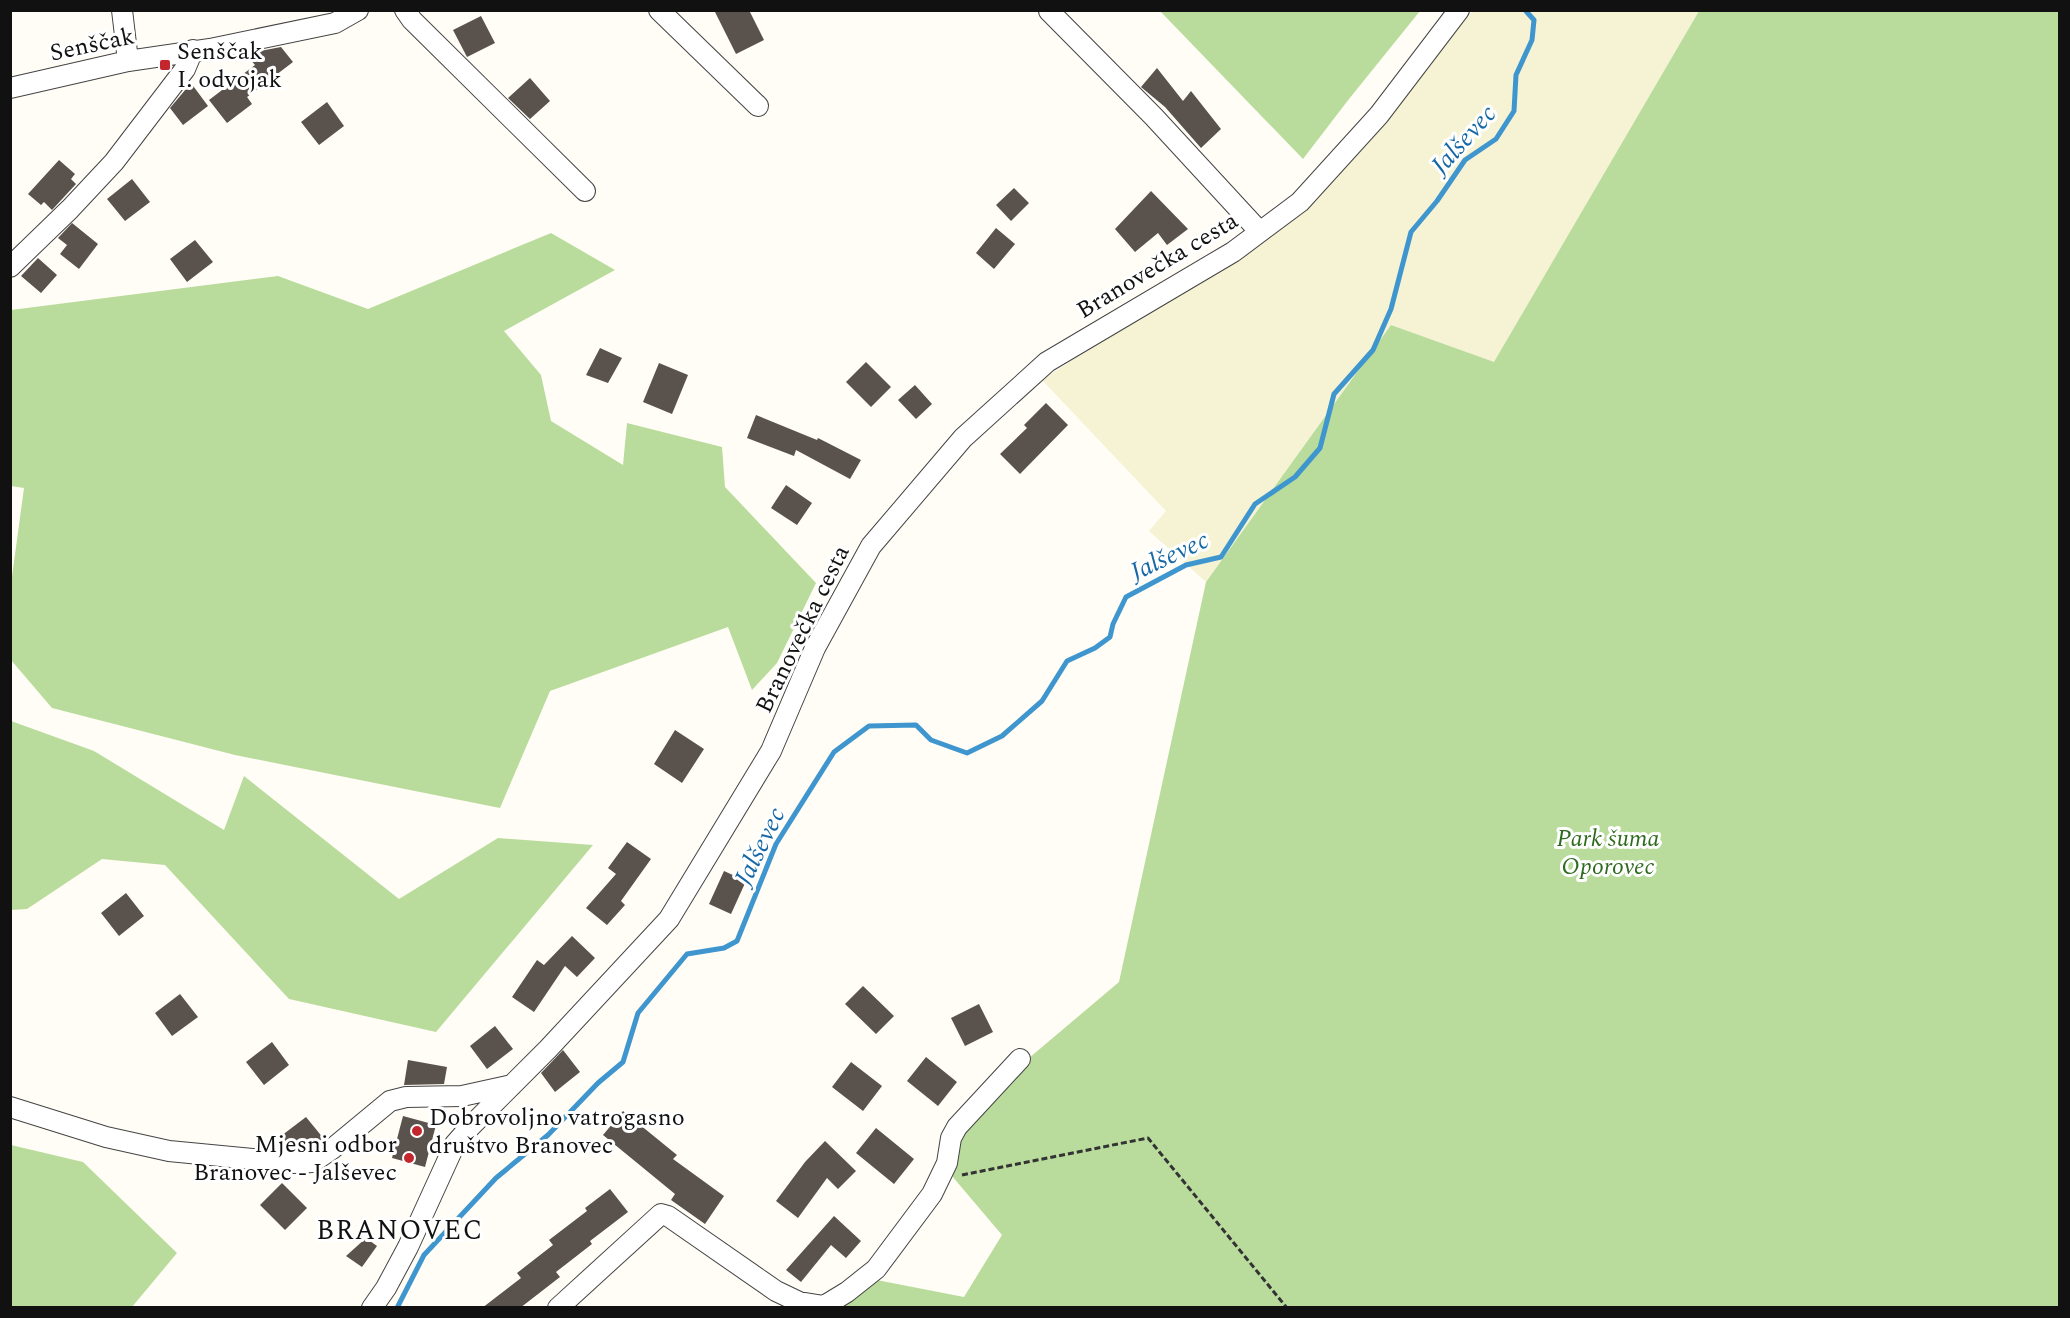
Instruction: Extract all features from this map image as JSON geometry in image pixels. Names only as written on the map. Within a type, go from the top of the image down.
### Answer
[{"type":"street","points":[[122,10],[128,61]]},
{"type":"street","name":"Senščak","points":[[10,88],[128,61],[210,49],[335,23],[358,10]]},
{"type":"street","points":[[405,10],[412,20],[585,191]]},
{"type":"street","points":[[660,10],[758,106]]},
{"type":"street","name":"Branovečka cesta","points":[[372,1308],[386,1288],[408,1247],[455,1144],[548,1049],[669,919],[771,751],[815,648],[871,546],[963,438],[1047,362],[1233,252],[1300,202],[1379,115],[1459,10]]},
{"type":"street","points":[[1049,11],[1208,174],[1260,232]]},
{"type":"street","points":[[10,267],[70,209],[114,162],[185,69],[193,50]]},
{"type":"street","points":[[558,1308],[662,1214],[776,1291],[799,1302],[824,1306],[847,1292],[876,1269],[932,1194],[947,1163],[951,1138],[957,1127],[1020,1059]]},
{"type":"street","points":[[10,1107],[106,1137],[169,1150],[292,1163],[312,1162],[332,1149],[390,1101],[406,1097],[462,1096],[512,1085]]},
{"type":"path","points":[[939,1179],[1149,1138],[1287,1308]]},
{"type":"shaded area","points":[[1473,11],[1699,11],[1494,363],[1391,325],[1206,582],[1149,531],[1166,511],[1042,380],[1121,328],[1263,242],[1328,180]]},
{"type":"green space","points":[[1160,11],[1420,11],[1303,159]]},
{"type":"green space","name":"Park šuma Oporovec","points":[[1699,11],[2059,11],[2059,1307],[813,1308],[856,1276],[964,1297],[1002,1235],[952,1176],[970,1108],[1119,982],[1206,582],[1391,325],[1494,362]]},
{"type":"green space","points":[[551,233],[615,270],[504,331],[541,375],[551,421],[623,465],[627,423],[722,447],[725,487],[816,583],[777,663],[752,690],[728,627],[550,691],[500,808],[235,755],[52,708],[11,660],[11,584],[24,488],[11,486],[11,310],[278,276],[368,309]]},
{"type":"green space","points":[[11,721],[94,751],[224,830],[244,776],[399,899],[498,838],[593,845],[436,1032],[289,999],[165,865],[102,859],[27,909],[11,910]]},
{"type":"green space","points":[[11,1145],[83,1162],[177,1253],[132,1307],[11,1307]]},
{"type":"building","points":[[714,10],[749,10],[764,40],[736,54]]},
{"type":"building","points":[[481,16],[495,43],[467,57],[453,30]]},
{"type":"building","points":[[281,47],[293,62],[247,97],[252,104],[227,123],[209,100],[255,65],[250,59],[260,51]]},
{"type":"building","points":[[1157,68],[1183,101],[1191,91],[1221,129],[1201,148],[1165,107],[1141,87]]},
{"type":"building","points":[[530,78],[550,101],[530,119],[508,98]]},
{"type":"building","points":[[191,83],[208,106],[183,125],[170,108]]},
{"type":"building","points":[[327,102],[344,126],[319,145],[301,122]]},
{"type":"building","points":[[59,160],[75,174],[71,179],[76,184],[52,210],[44,202],[41,205],[28,194]]},
{"type":"building","points":[[132,179],[150,202],[125,221],[107,199]]},
{"type":"building","points":[[1014,188],[1029,203],[1011,221],[996,205]]},
{"type":"building","points":[[1151,191],[1188,229],[1167,245],[1158,233],[1135,252],[1115,229]]},
{"type":"building","points":[[72,223],[98,244],[79,269],[60,254],[67,245],[58,238]]},
{"type":"building","points":[[996,228],[1015,244],[994,269],[976,253]]},
{"type":"building","points":[[195,240],[213,262],[187,282],[170,259]]},
{"type":"building","points":[[38,258],[57,275],[41,293],[21,276]]},
{"type":"building","points":[[600,348],[622,358],[608,383],[586,375]]},
{"type":"building","points":[[866,362],[891,387],[871,407],[846,382]]},
{"type":"building","points":[[659,363],[688,375],[672,414],[643,402]]},
{"type":"building","points":[[915,385],[932,404],[916,419],[898,400]]},
{"type":"building","points":[[1046,403],[1068,425],[1020,474],[1000,454],[1027,428],[1024,425]]},
{"type":"building","points":[[756,415],[817,440],[818,438],[861,460],[850,479],[796,450],[794,456],[747,438]]},
{"type":"building","points":[[786,485],[812,503],[797,525],[771,508]]},
{"type":"building","points":[[675,730],[704,749],[682,783],[654,764]]},
{"type":"building","points":[[627,842],[651,859],[621,901],[625,905],[607,925],[586,908],[616,874],[608,868]]},
{"type":"building","points":[[724,871],[746,881],[731,914],[709,904]]},
{"type":"building","points":[[126,893],[144,916],[119,936],[101,913]]},
{"type":"building","points":[[572,936],[595,958],[577,977],[565,966],[534,1012],[512,997],[537,960],[544,965]]},
{"type":"building","points":[[863,986],[894,1016],[876,1034],[845,1004]]},
{"type":"building","points":[[180,994],[198,1017],[172,1036],[155,1013]]},
{"type":"building","points":[[979,1004],[993,1032],[965,1046],[951,1018]]},
{"type":"building","points":[[495,1026],[513,1049],[487,1069],[470,1046]]},
{"type":"building","points":[[272,1042],[289,1065],[264,1085],[246,1062]]},
{"type":"building","points":[[563,1050],[580,1072],[555,1092],[541,1073]]},
{"type":"building","points":[[926,1057],[957,1082],[938,1106],[907,1081]]},
{"type":"building","points":[[408,1060],[447,1067],[444,1084],[404,1085]]},
{"type":"building","points":[[851,1062],[882,1086],[863,1111],[832,1087]]},
{"type":"building","points":[[623,1111],[677,1155],[673,1159],[724,1196],[705,1224],[671,1200],[675,1194],[603,1135]]},
{"type":"building","points":[[403,1116],[436,1125],[425,1167],[392,1158]]},
{"type":"building","points":[[306,1117],[324,1139],[309,1150],[292,1151],[281,1136]]},
{"type":"building","points":[[876,1128],[914,1159],[894,1184],[856,1153]]},
{"type":"building","points":[[825,1141],[856,1171],[838,1189],[827,1178],[798,1218],[776,1201],[805,1162]]},
{"type":"building","points":[[282,1183],[307,1208],[285,1230],[260,1205]]},
{"type":"building","points":[[610,1189],[628,1212],[590,1241],[592,1244],[556,1272],[560,1277],[520,1308],[482,1308],[521,1278],[517,1273],[553,1245],[549,1240],[587,1211],[585,1208]]},
{"type":"building","points":[[834,1216],[861,1241],[846,1258],[831,1245],[801,1282],[786,1270]]},
{"type":"building","points":[[366,1238],[377,1246],[362,1267],[346,1256]]},
{"type":"waterway","name":"Jalševec","points":[[397,1308],[424,1255],[496,1178],[548,1135],[598,1083],[623,1062],[638,1013],[687,954],[724,948],[737,941],[776,844],[834,752],[869,726],[916,725],[931,740],[967,753],[1002,736],[1042,701],[1067,661],[1095,648],[1110,637],[1113,624],[1126,597],[1186,565],[1221,557],[1255,504],[1295,477],[1320,448],[1334,394],[1373,350],[1391,309],[1411,232],[1437,201],[1465,160],[1496,139],[1514,111],[1516,75],[1532,40],[1534,20],[1525,10]]},
{"type":"place","name":"Senščak I. odvojak","points":[[165,65]]},
{"type":"place","name":"Dobrovoljno vatrogasno društvo Branovec","points":[[417,1131]]},
{"type":"place","name":"Mjesni odbor Branovec - Jalševec","points":[[409,1158]]},
{"type":"district","name":"BRANOVEC","points":[[400,1230]]}]
